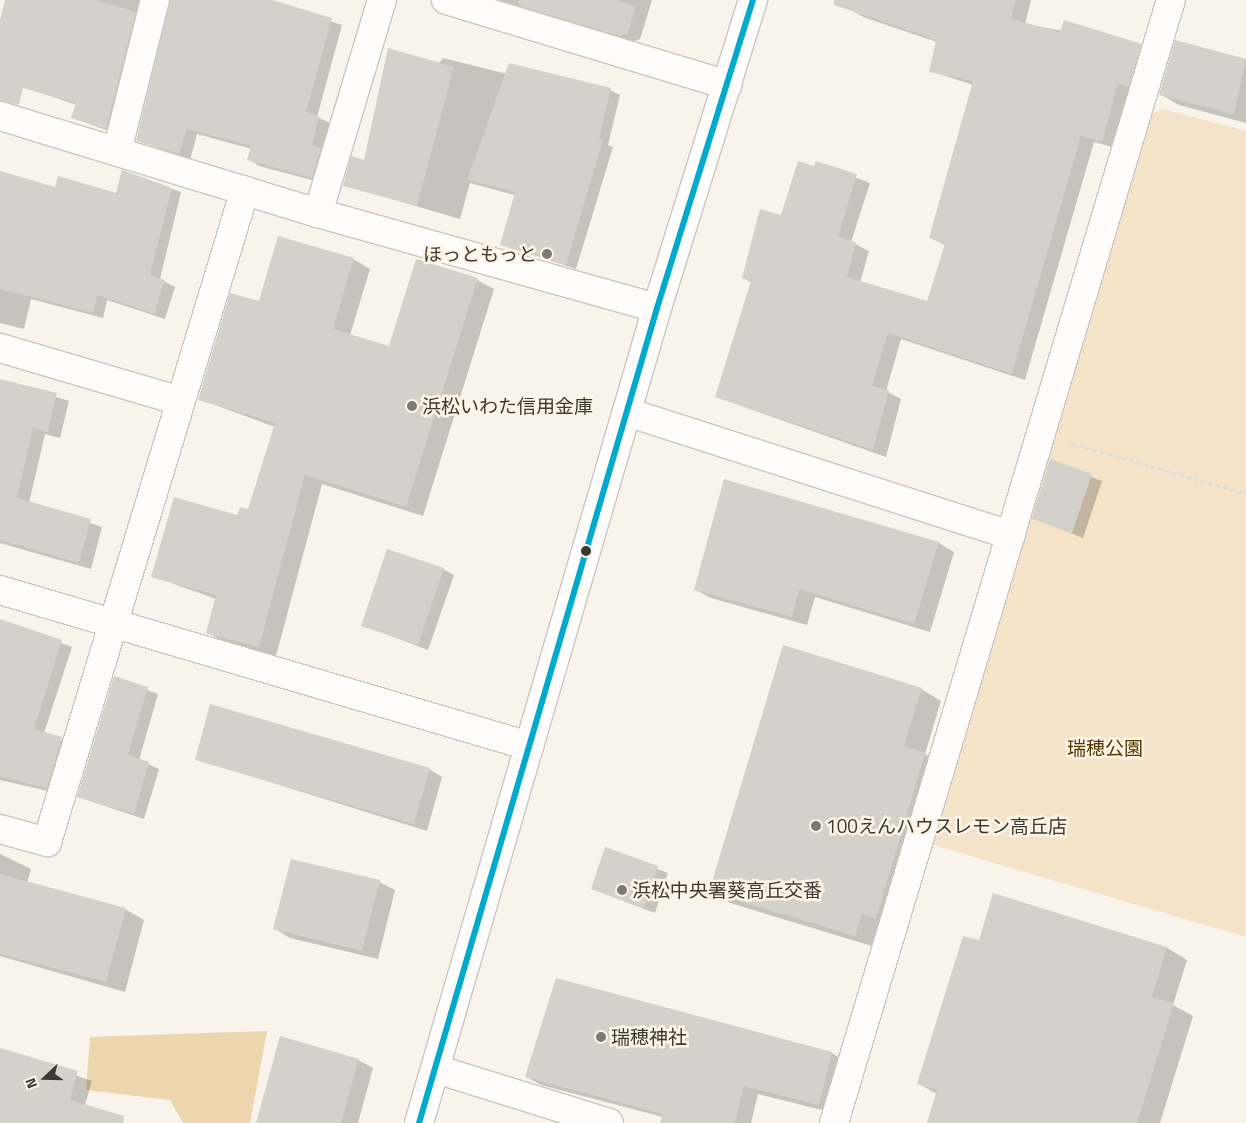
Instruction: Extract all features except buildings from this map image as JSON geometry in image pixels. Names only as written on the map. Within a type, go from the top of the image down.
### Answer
[{"type":"street","points":[[117,151],[155,0]]},
{"type":"street","points":[[318,212],[382,0]]},
{"type":"street","points":[[446,0],[727,85]]},
{"type":"street","points":[[420,1123],[657,308],[753,0]]},
{"type":"street","points":[[834,1123],[1171,0]]},
{"type":"street","points":[[0,116],[318,212],[657,308]]},
{"type":"street","points":[[0,829],[47,842],[245,190]]},
{"type":"street","points":[[0,348],[180,401]]},
{"type":"street","points":[[627,412],[1011,535]]},
{"type":"street","points":[[0,590],[113,625],[530,746]]},
{"type":"street","points":[[436,1069],[609,1123]]},
{"type":"path","points":[[1042,434],[1246,494]]},
{"type":"green space","name":"瑞穂公園","points":[[1163,109],[1246,131],[1246,937],[930,844],[1144,118]]},
{"type":"shaded area","points":[[267,1031],[250,1123],[183,1123],[170,1100],[86,1090],[90,1037]]},
{"type":"transit line","points":[[419,1123],[657,308],[753,0]]},
{"type":"place","name":"ほっともっと","points":[[547,254]]},
{"type":"place","name":"浜松いわた信用金庫","points":[[412,406]]},
{"type":"place","name":"100えんハウスレモン高丘店","points":[[816,826]]},
{"type":"place","name":"浜松中央署葵高丘交番","points":[[622,890]]},
{"type":"place","name":"瑞穂神社","points":[[601,1037]]}]
